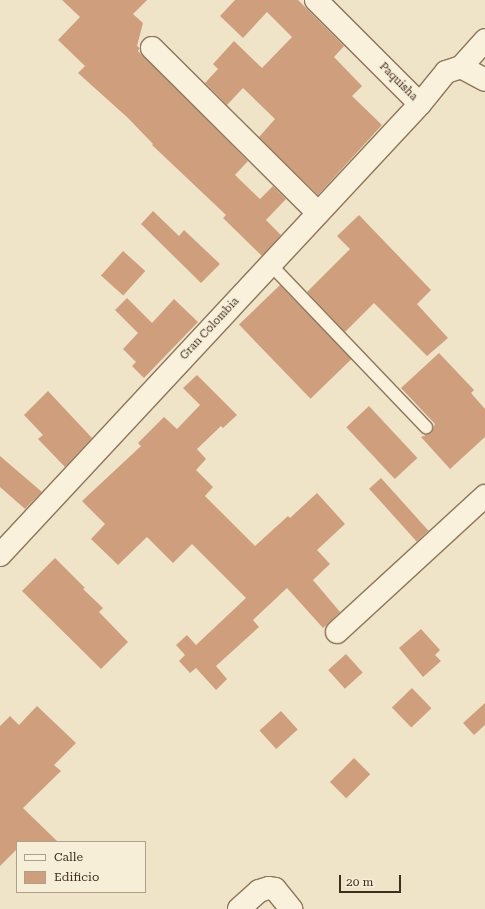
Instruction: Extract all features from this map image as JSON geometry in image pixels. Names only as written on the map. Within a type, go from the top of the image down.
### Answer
[{"type":"street","name":"Paquisha","points":[[316,0],[420,104],[446,72],[461,67]]},
{"type":"street","points":[[485,40],[461,67],[485,80]]},
{"type":"street","points":[[152,48],[318,213]]},
{"type":"street","name":"Gran Colombia","points":[[0,555],[420,104]]},
{"type":"street","points":[[337,632],[485,496]]},
{"type":"street","points":[[239,909],[259,891],[269,888],[275,890],[291,909]]},
{"type":"lane","points":[[270,264],[426,427]]},
{"type":"building","points":[[62,0],[147,0],[133,14],[143,23],[137,46],[140,48],[138,51],[248,161],[235,175],[260,199],[273,186],[286,199],[266,220],[281,235],[262,256],[223,218],[226,215],[152,145],[153,144],[128,118],[78,73],[85,66],[58,40],[80,17]]},
{"type":"building","points":[[235,0],[298,0],[344,46],[334,57],[362,86],[352,96],[382,125],[318,195],[259,137],[275,119],[243,88],[227,105],[205,83],[218,69],[213,64],[234,41],[262,68],[292,37],[267,12],[243,38],[220,16]]},
{"type":"building","points":[[153,211],[179,236],[184,230],[220,264],[201,283],[141,224]]},
{"type":"building","points":[[359,215],[431,290],[417,304],[448,338],[427,356],[374,303],[345,332],[307,292],[350,249],[337,236]]},
{"type":"building","points":[[123,251],[145,271],[123,296],[101,276]]},
{"type":"building","points":[[280,285],[352,359],[311,399],[239,325]]},
{"type":"building","points":[[127,298],[152,323],[174,299],[198,322],[144,378],[132,366],[136,362],[123,349],[138,333],[115,310]]},
{"type":"building","points":[[439,353],[474,390],[471,393],[485,409],[485,437],[450,469],[421,437],[431,433],[435,424],[401,388]]},
{"type":"building","points":[[197,375],[237,415],[223,428],[221,426],[197,449],[206,459],[196,470],[213,487],[205,496],[255,546],[288,516],[290,518],[317,493],[345,524],[317,550],[330,564],[313,580],[340,612],[323,628],[287,588],[253,620],[259,627],[216,666],[227,679],[216,690],[196,668],[190,673],[179,661],[185,655],[176,645],[187,635],[196,645],[246,598],[192,544],[173,563],[147,537],[118,565],[91,539],[105,524],[82,501],[141,446],[138,443],[164,417],[177,429],[200,405],[183,388]]},
{"type":"building","points":[[48,391],[92,438],[65,467],[38,439],[43,435],[24,415]]},
{"type":"building","points":[[369,406],[417,458],[395,479],[346,427]]},
{"type":"building","points":[[0,456],[42,492],[25,509],[0,487]]},
{"type":"building","points":[[381,478],[429,531],[417,541],[369,489]]},
{"type":"building","points":[[55,558],[85,588],[83,589],[103,608],[99,612],[128,642],[101,669],[22,591]]},
{"type":"building","points":[[421,629],[440,650],[435,655],[441,661],[423,677],[399,648]]},
{"type":"building","points":[[346,654],[363,673],[345,689],[328,670]]},
{"type":"building","points":[[412,688],[431,708],[411,728],[392,707]]},
{"type":"building","points":[[485,703],[485,725],[474,735],[463,723]]},
{"type":"building","points":[[37,706],[76,743],[54,765],[61,771],[23,808],[57,841],[16,841],[16,850],[0,866],[0,726],[10,716],[19,725]]},
{"type":"building","points":[[281,711],[298,730],[276,749],[259,730]]},
{"type":"building","points":[[354,758],[370,774],[346,798],[330,782]]}]
